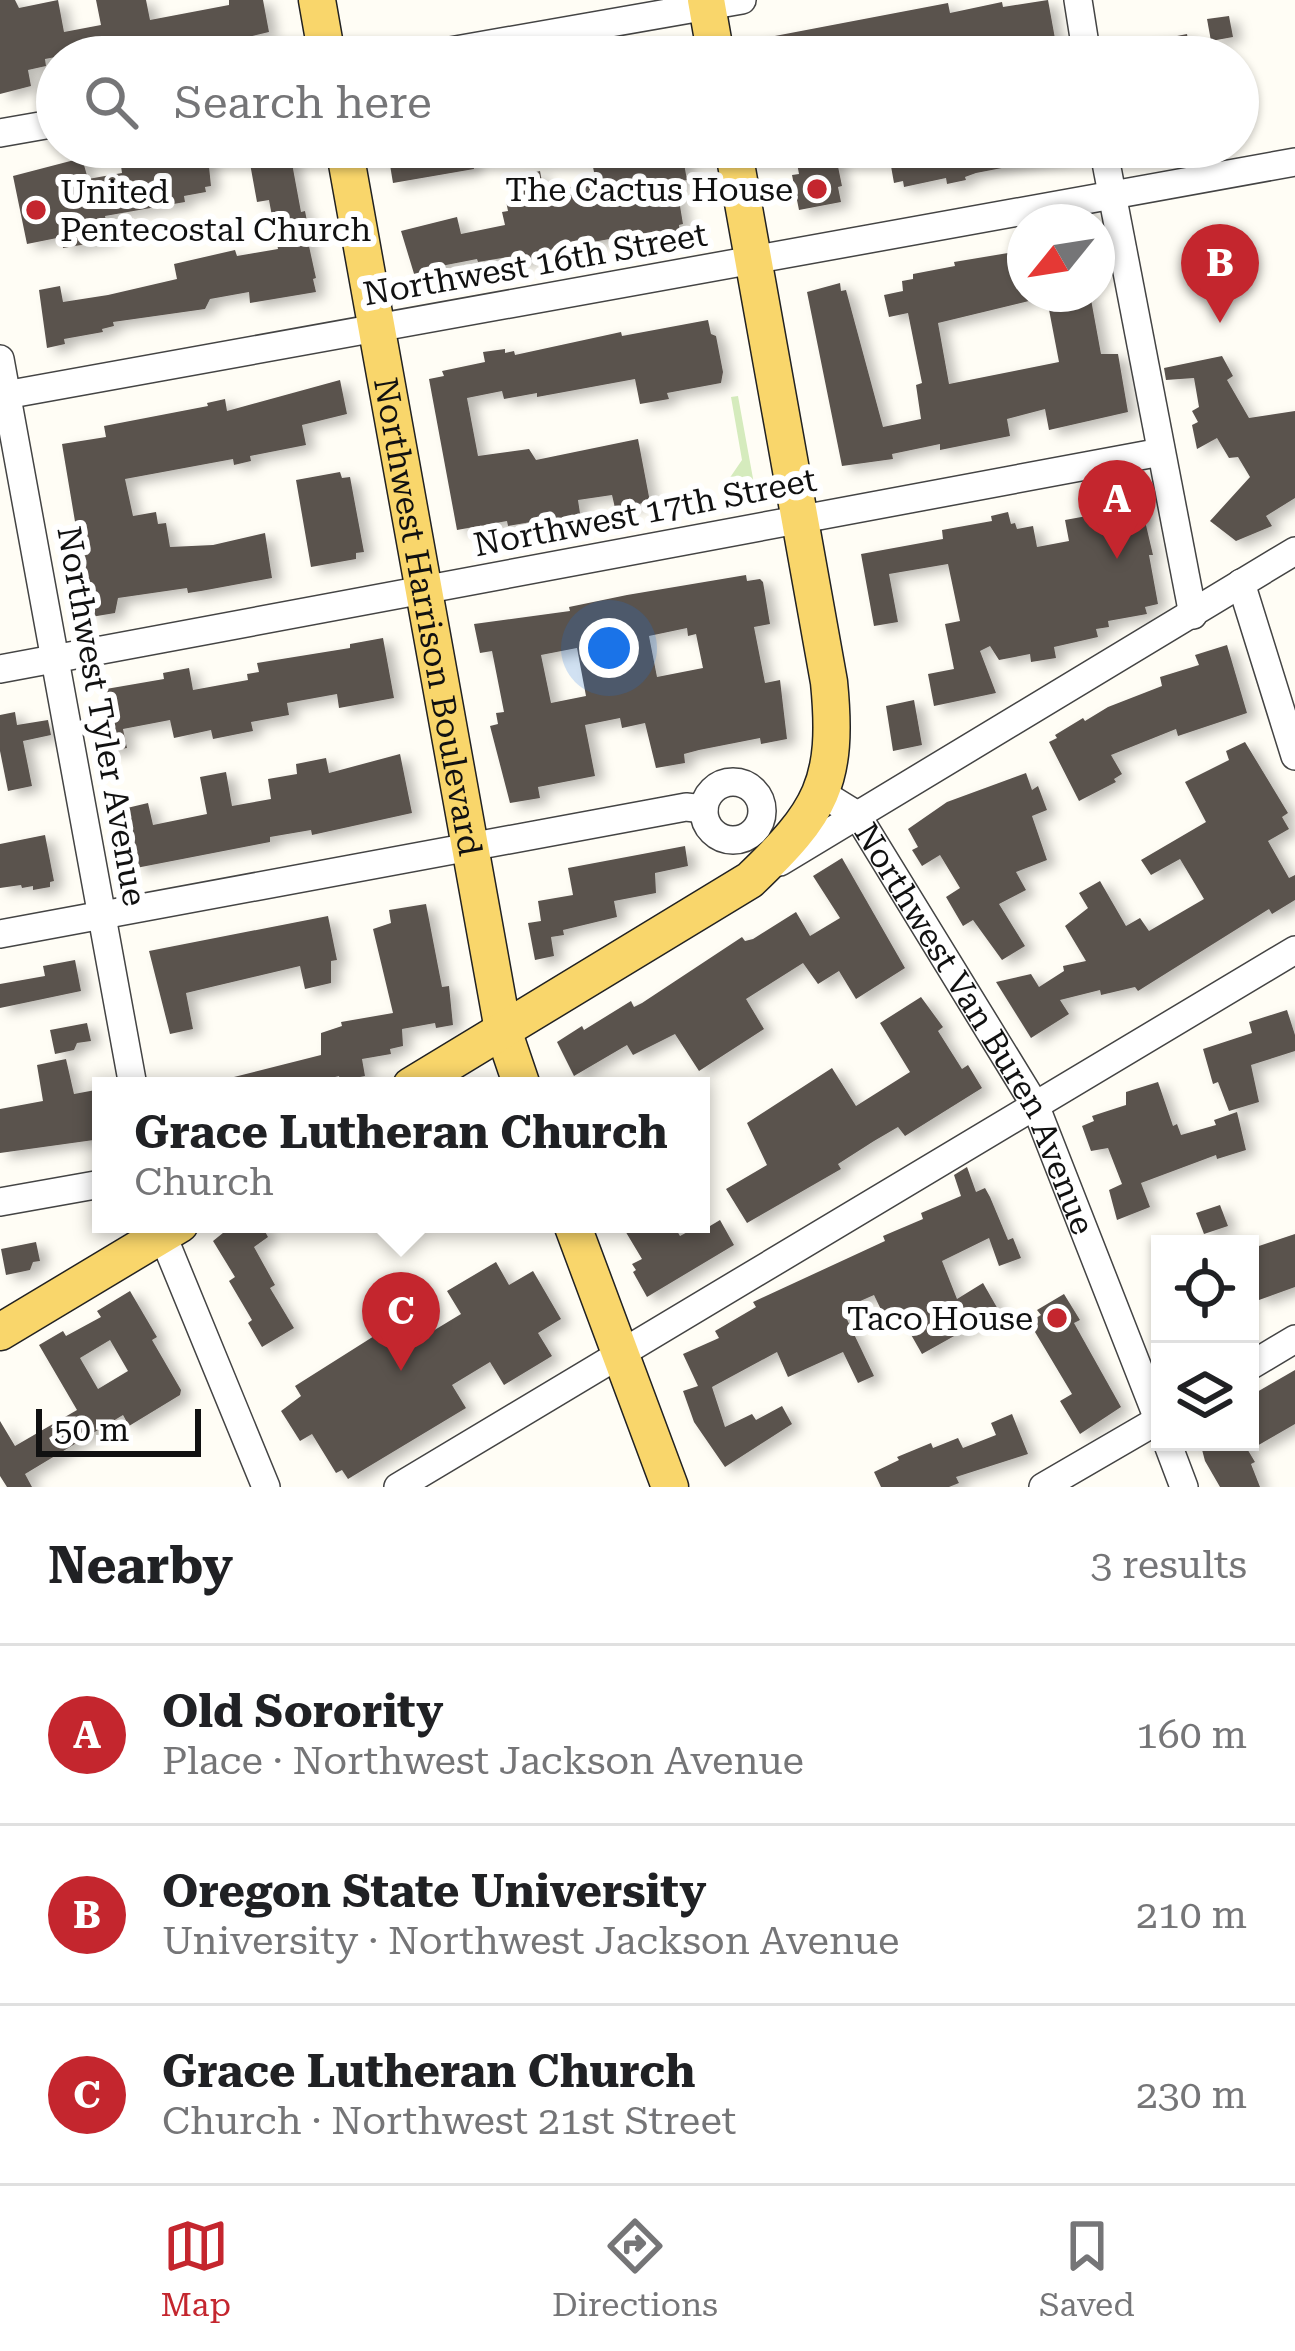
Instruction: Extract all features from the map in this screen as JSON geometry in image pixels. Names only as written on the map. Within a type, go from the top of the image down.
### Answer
[{"type":"main road","points":[[316,0],[323,36]]},
{"type":"main road","points":[[717,36],[719,2]]},
{"type":"main road","name":"Northwest Harrison Boulevard","points":[[348,168],[503,1030],[519,1077]]},
{"type":"main road","name":"Northwest Van Buren Avenue","points":[[737,168],[832,715],[823,794]]},
{"type":"main road","points":[[426,1077],[750,880],[791,841],[823,794]]},
{"type":"main road","points":[[0,1332],[158,1233]]},
{"type":"main road","points":[[575,1233],[670,1487]]},
{"type":"street","points":[[1078,0],[1084,36]]},
{"type":"street","points":[[532,36],[719,2]]},
{"type":"street","points":[[0,133],[36,127]]},
{"type":"street","name":"Northwest 16th Street","points":[[3,395],[1295,162]]},
{"type":"street","points":[[1106,168],[1193,615]]},
{"type":"street","name":"Northwest Tyler Avenue","points":[[0,358],[3,395],[131,1077]]},
{"type":"street","name":"Northwest 17th Street","points":[[0,669],[1161,452]]},
{"type":"street","points":[[750,880],[1295,550]]},
{"type":"street","points":[[1241,584],[1295,756]]},
{"type":"street","name":"Northwest Van Buren Avenue","points":[[823,794],[857,815],[1035,1105],[1151,1401]]},
{"type":"street","points":[[0,934],[686,807],[704,809]]},
{"type":"street","points":[[398,1487],[1295,950]]},
{"type":"street","points":[[0,1202],[92,1186]]},
{"type":"street","points":[[168,1233],[266,1487]]},
{"type":"street","points":[[1259,1361],[1295,1339]]},
{"type":"street","points":[[1043,1487],[1151,1431]]},
{"type":"street","name":"Northwest Van Buren Avenue","points":[[1170,1451],[1184,1487]]},
{"type":"green space","points":[[738,396],[756,495],[733,499],[729,479],[742,460],[731,397]]},
{"type":"building","points":[[0,0],[15,0],[19,8],[58,0],[64,32],[101,25],[96,0],[146,0],[150,20],[229,5],[229,0],[263,0],[269,32],[252,36],[36,36],[36,68],[28,70],[31,86],[0,94]]},
{"type":"building","points":[[1048,0],[1055,36],[775,36],[948,3],[950,13],[1002,2],[1003,7]]},
{"type":"building","points":[[1229,16],[1233,36],[1210,36],[1207,19]]},
{"type":"building","points":[[44,168],[85,168],[88,179],[122,173],[121,168],[209,168],[211,186],[205,187],[206,192],[184,196],[185,202],[105,216],[111,240],[63,248],[62,237],[27,244],[13,176]]},
{"type":"building","points":[[251,168],[293,168],[310,236],[316,292],[250,303],[249,292],[210,299],[205,309],[113,322],[103,332],[64,339],[65,344],[47,348],[39,290],[60,286],[63,302],[108,295],[177,279],[174,264],[235,250],[237,256],[278,249],[269,200],[257,202]]},
{"type":"building","points":[[390,168],[474,169],[393,183]]},
{"type":"building","points":[[593,168],[685,168],[687,180],[676,182],[683,224],[680,232],[538,252],[540,258],[516,263],[514,256],[477,259],[441,266],[443,273],[415,277],[401,231],[457,217],[461,234],[505,225],[506,201],[523,197],[519,176],[540,171],[544,192],[596,182]]},
{"type":"building","name":"The Cactus House","points":[[798,168],[838,168],[841,202],[799,210],[792,175],[799,174]]},
{"type":"building","points":[[891,168],[1002,168],[947,184],[946,178],[904,187],[903,181],[894,183]]},
{"type":"building","points":[[1007,253],[1007,306],[938,323],[949,384],[1059,362],[1049,312],[1093,312],[1101,354],[1118,354],[1128,412],[1049,430],[1045,409],[1007,419],[1010,436],[940,450],[940,444],[892,454],[893,459],[842,466],[807,292],[840,283],[841,291],[846,290],[883,427],[921,419],[916,385],[922,383],[908,313],[889,317],[884,295],[903,291],[902,281],[913,279],[913,274],[955,266],[954,262]]},
{"type":"building","points":[[708,320],[716,336],[721,383],[667,393],[669,399],[640,404],[635,379],[537,397],[537,393],[504,399],[502,391],[467,398],[478,456],[529,449],[536,460],[638,439],[650,502],[615,508],[612,495],[578,500],[581,520],[555,525],[554,518],[508,526],[507,521],[457,530],[429,379],[444,376],[442,371],[485,362],[483,352],[505,349],[515,355],[621,332],[622,336]]},
{"type":"building","points":[[1222,356],[1233,376],[1227,380],[1249,418],[1295,411],[1295,498],[1266,516],[1272,526],[1236,541],[1210,521],[1250,477],[1238,457],[1229,458],[1217,438],[1197,449],[1192,425],[1198,422],[1192,411],[1199,407],[1194,378],[1166,380],[1164,368]]},
{"type":"building","points":[[340,380],[347,414],[302,425],[306,445],[250,456],[251,461],[234,465],[233,459],[125,479],[133,516],[156,512],[158,524],[166,523],[170,547],[213,545],[265,533],[272,578],[188,593],[187,588],[118,598],[115,613],[91,617],[62,444],[106,437],[104,426],[225,399],[227,411]]},
{"type":"building","points":[[340,472],[342,478],[350,477],[364,552],[356,553],[356,559],[311,567],[296,480]]},
{"type":"building","points":[[1138,491],[1153,555],[1149,555],[1158,604],[1145,607],[1147,614],[1108,621],[1109,627],[1096,629],[1098,637],[1054,647],[1056,658],[1031,662],[1030,654],[999,660],[990,646],[980,651],[996,693],[934,706],[928,674],[954,669],[945,624],[960,621],[948,564],[889,574],[898,622],[874,626],[861,554],[943,539],[942,530],[992,521],[991,516],[1008,512],[1017,529],[1033,526],[1037,547],[1069,541],[1065,520],[1098,514],[1095,499]]},
{"type":"building","points":[[746,575],[747,581],[760,579],[770,624],[754,627],[765,683],[780,680],[787,739],[761,744],[760,738],[699,750],[684,754],[685,763],[656,768],[645,723],[622,728],[620,718],[585,725],[595,776],[538,787],[540,798],[510,803],[490,726],[498,724],[496,713],[504,712],[492,651],[480,653],[474,624],[570,611],[569,607]],"holes":[[[687,628],[688,636],[696,634],[703,668],[657,677],[649,636]],[[577,648],[586,696],[551,703],[541,655]]]},
{"type":"building","points":[[383,638],[394,698],[339,708],[337,694],[287,703],[289,715],[251,722],[253,731],[213,739],[211,730],[174,738],[170,720],[123,729],[127,748],[105,752],[101,728],[112,726],[106,689],[164,679],[163,673],[189,668],[193,690],[248,680],[247,674],[259,672],[257,663]]},
{"type":"building","points":[[1227,645],[1247,713],[1178,736],[1176,729],[1111,755],[1122,774],[1079,801],[1049,742],[1055,735],[1083,718],[1162,686],[1160,677],[1199,665],[1195,655]]},
{"type":"building","points":[[914,700],[922,745],[893,751],[886,706]]},
{"type":"building","points":[[15,712],[17,725],[48,720],[51,735],[23,741],[32,786],[8,791],[0,751],[0,715]]},
{"type":"building","points":[[1245,742],[1288,813],[1282,817],[1289,829],[1268,841],[1289,878],[1295,875],[1295,900],[1272,914],[1269,909],[1138,991],[1135,987],[1101,995],[1100,990],[1060,1000],[1069,1014],[1031,1038],[996,982],[1031,974],[1039,987],[1064,971],[1063,966],[1086,961],[1065,926],[1088,908],[1079,893],[1100,881],[1126,926],[1140,918],[1149,931],[1204,899],[1180,859],[1151,875],[1141,860],[1206,822],[1185,782],[1229,760],[1226,751]]},
{"type":"building","points":[[400,754],[412,813],[312,835],[311,830],[270,837],[270,842],[136,868],[127,808],[148,803],[153,825],[207,814],[200,777],[226,772],[232,806],[271,799],[268,779],[297,774],[296,764],[326,758],[329,773]]},
{"type":"building","points":[[1026,773],[1032,790],[1038,786],[1047,810],[1032,816],[1047,860],[1016,872],[1026,890],[999,904],[1025,946],[1002,960],[973,920],[963,926],[946,897],[960,888],[940,855],[922,866],[912,850],[918,847],[908,829],[947,802]]},
{"type":"building","points":[[45,835],[54,881],[50,887],[0,888],[0,844]]},
{"type":"building","points":[[685,846],[688,866],[655,873],[656,893],[614,901],[617,917],[563,930],[564,935],[551,937],[554,956],[535,960],[528,923],[541,921],[538,901],[573,895],[568,868]]},
{"type":"building","points":[[842,858],[905,968],[856,999],[839,971],[818,984],[803,963],[746,999],[764,1029],[699,1071],[675,1034],[633,1055],[627,1045],[574,1076],[557,1042],[582,1026],[584,1030],[631,1001],[634,1007],[642,1003],[742,937],[753,939],[796,912],[810,936],[840,918],[813,876]]},
{"type":"building","points":[[426,904],[442,987],[449,986],[453,1025],[402,1029],[403,1046],[390,1049],[391,1054],[362,1059],[365,1076],[234,1077],[321,1055],[321,1033],[342,1026],[341,1022],[393,1013],[373,929],[391,923],[389,910]]},
{"type":"building","points":[[328,916],[337,960],[331,961],[331,983],[305,989],[300,966],[186,993],[193,1029],[170,1034],[149,951]]},
{"type":"building","points":[[75,960],[81,991],[0,1008],[0,984],[45,976],[43,966]]},
{"type":"building","points":[[921,997],[943,1027],[938,1031],[962,1069],[968,1065],[982,1088],[905,1136],[898,1127],[838,1164],[841,1169],[747,1223],[726,1189],[767,1165],[747,1123],[832,1068],[856,1106],[910,1072],[880,1023]]},
{"type":"building","points":[[1287,1010],[1295,1051],[1251,1065],[1259,1102],[1229,1111],[1218,1082],[1213,1084],[1203,1049],[1252,1033],[1249,1022]]},
{"type":"building","points":[[87,1023],[91,1041],[55,1054],[50,1030]]},
{"type":"building","points":[[66,1059],[74,1094],[92,1091],[92,1140],[0,1153],[0,1109],[43,1101],[37,1065]]},
{"type":"building","points":[[1158,1082],[1173,1126],[1177,1124],[1181,1135],[1216,1125],[1214,1120],[1237,1112],[1246,1150],[1217,1159],[1216,1155],[1141,1183],[1150,1207],[1117,1220],[1109,1190],[1122,1184],[1108,1148],[1091,1151],[1082,1126],[1094,1121],[1092,1116],[1126,1105],[1126,1092]]},
{"type":"building","points":[[967,1167],[976,1192],[985,1188],[1021,1258],[999,1266],[989,1238],[942,1261],[957,1299],[983,1283],[999,1311],[922,1354],[897,1310],[884,1316],[874,1295],[842,1309],[874,1376],[858,1383],[843,1352],[788,1377],[777,1352],[712,1387],[725,1427],[752,1414],[756,1420],[782,1406],[792,1424],[725,1467],[694,1422],[683,1391],[698,1386],[683,1354],[719,1338],[715,1331],[756,1307],[753,1302],[885,1241],[883,1236],[923,1219],[921,1213],[961,1196],[954,1175]]},
{"type":"building","points":[[1220,1205],[1228,1226],[1204,1234],[1196,1213]]},
{"type":"building","points":[[720,1220],[734,1245],[647,1297],[633,1272],[632,1264],[642,1259],[626,1233],[680,1236],[710,1233],[710,1226]]},
{"type":"building","points":[[223,1233],[266,1233],[268,1237],[254,1247],[275,1285],[270,1288],[294,1328],[262,1347],[229,1281],[235,1277],[213,1241]]},
{"type":"building","points":[[1295,1234],[1295,1287],[1259,1300],[1259,1246]]},
{"type":"building","points":[[36,1242],[40,1261],[33,1262],[30,1270],[6,1275],[1,1249]]},
{"type":"building","points":[[496,1262],[509,1285],[533,1271],[561,1319],[538,1333],[552,1356],[504,1385],[490,1362],[452,1385],[466,1408],[348,1479],[342,1470],[336,1473],[312,1434],[300,1441],[281,1411],[301,1396],[295,1386],[409,1314],[423,1337],[461,1314],[447,1291]]},
{"type":"building","points":[[130,1291],[157,1337],[152,1340],[180,1395],[129,1426],[123,1415],[25,1474],[32,1487],[7,1487],[0,1476],[0,1421],[15,1446],[77,1410],[39,1345],[101,1317],[97,1311]],"holes":[[[110,1340],[128,1371],[98,1389],[80,1358]]]},
{"type":"building","points":[[1064,1294],[1080,1320],[1074,1323],[1121,1407],[1080,1434],[1060,1401],[1072,1394],[1029,1322],[1041,1315],[1037,1310]]},
{"type":"building","points":[[1295,1370],[1295,1424],[1259,1445],[1259,1391]]},
{"type":"building","points":[[1012,1414],[1028,1454],[956,1477],[959,1483],[949,1487],[881,1487],[874,1472],[899,1460],[897,1457],[958,1438],[963,1448],[996,1435],[991,1423]]},
{"type":"building","points":[[1202,1451],[1248,1451],[1260,1487],[1220,1487]]},
{"type":"place","name":"The Cactus House","points":[[817,189]]},
{"type":"place","name":"United Pentecostal Church","points":[[36,210]]},
{"type":"place","name":"Oregon State University","points":[[1220,323]]},
{"type":"place","name":"Old Sorority","points":[[1117,559]]},
{"type":"place","name":"Taco House","points":[[1057,1318]]},
{"type":"place","name":"Grace Lutheran Church","points":[[401,1371]]}]
